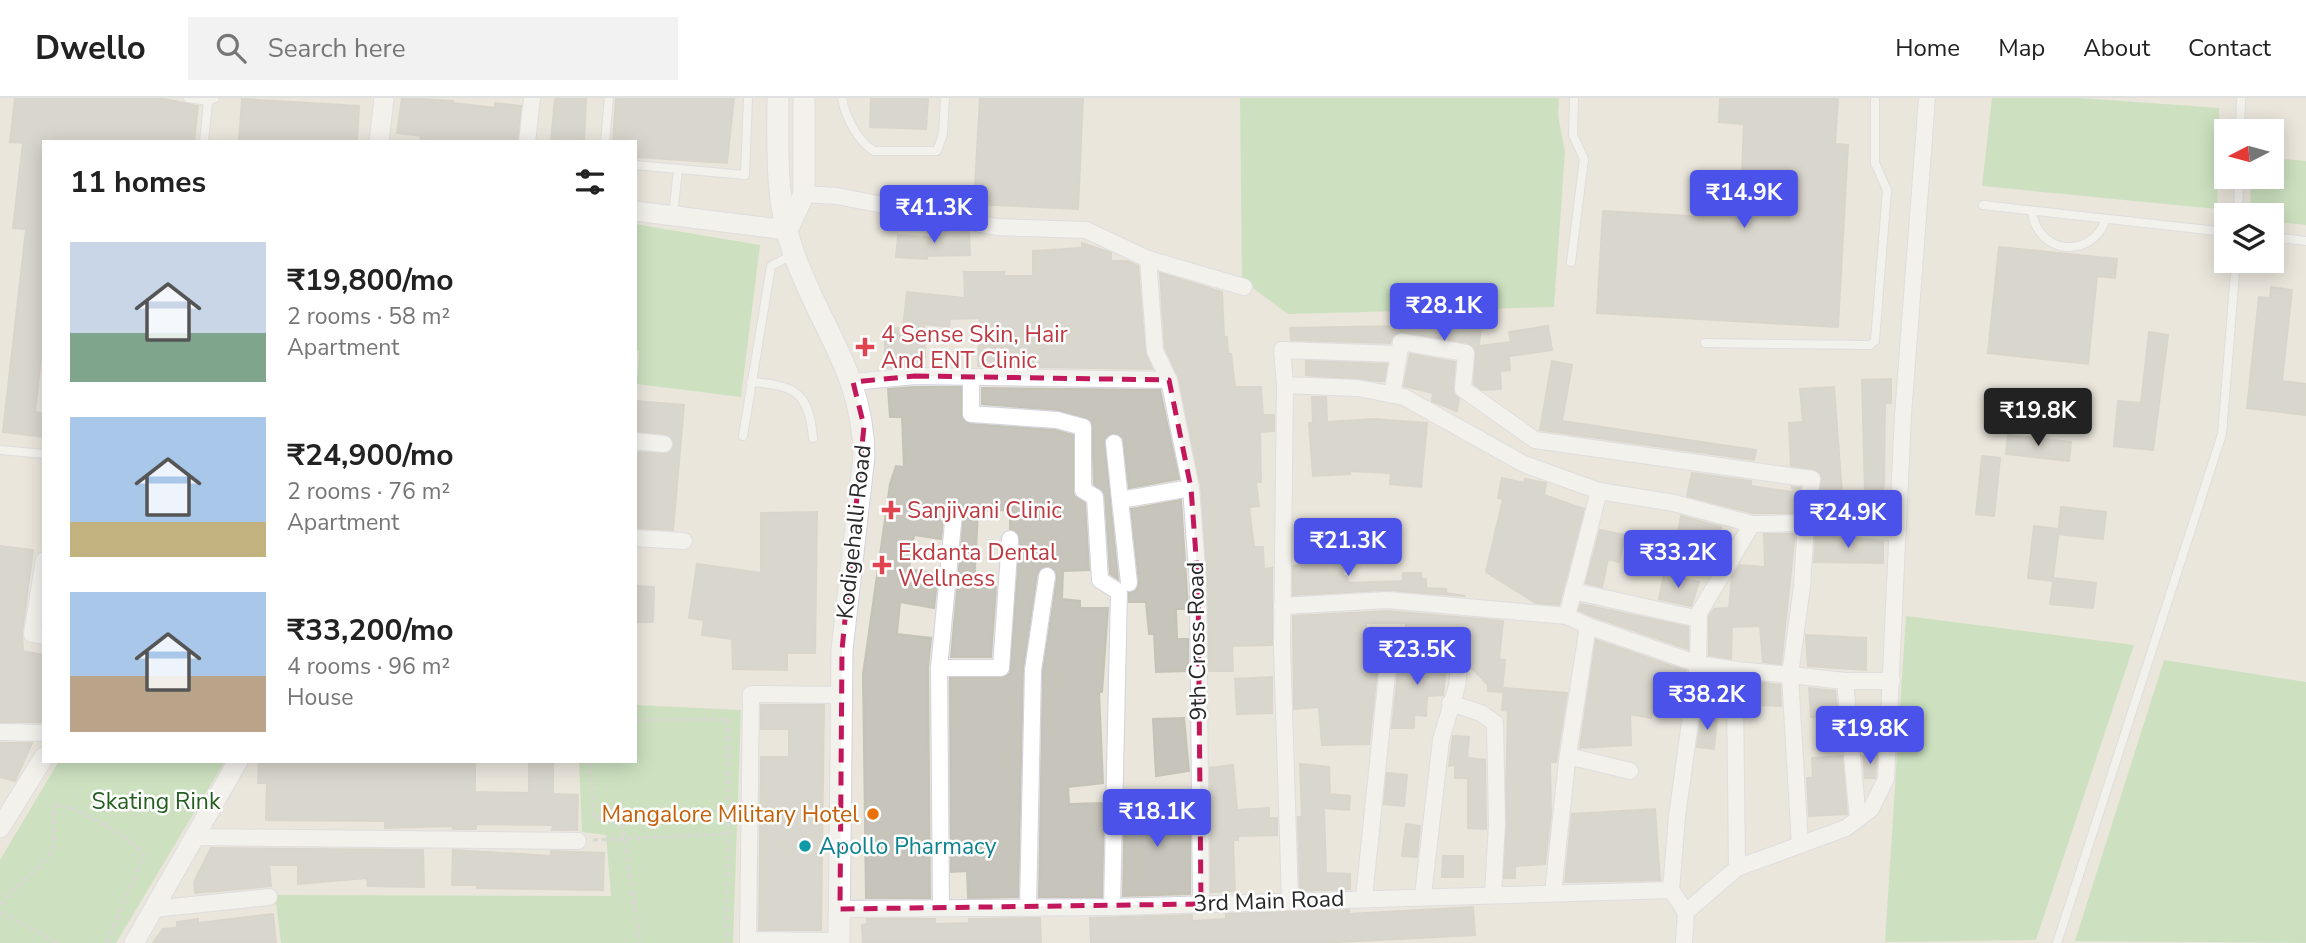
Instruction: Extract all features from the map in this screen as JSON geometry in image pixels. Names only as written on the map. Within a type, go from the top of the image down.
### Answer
[{"type":"main road","name":"Kodigehalli Road","points":[[778,98],[777,186],[794,254],[853,382],[863,426],[864,456],[842,650],[839,942]]},
{"type":"main road","points":[[788,230],[804,194],[804,98]]},
{"type":"street","points":[[379,140],[384,98]]},
{"type":"street","points":[[527,140],[532,98]]},
{"type":"street","points":[[1686,912],[1737,868],[1846,828],[1871,809],[1886,779],[1903,415],[1927,98]]},
{"type":"street","points":[[804,194],[837,196],[996,227],[1086,230],[1148,259],[1244,287]]},
{"type":"street","points":[[637,211],[788,230]]},
{"type":"street","name":"9th Cross Road","points":[[1148,259],[1155,351],[1169,380],[1191,488],[1198,583],[1201,904]]},
{"type":"street","points":[[1392,395],[1401,342],[1466,353],[1463,388],[1535,440],[1812,479],[1790,675],[1800,845]]},
{"type":"street","points":[[1290,900],[1282,606],[1285,385],[1282,350],[1399,354]]},
{"type":"street","points":[[853,382],[915,376],[1169,380]]},
{"type":"street","points":[[971,378],[971,414],[1057,420],[1083,427],[1083,490],[1095,497],[1100,580],[1119,592],[1112,907]]},
{"type":"street","points":[[1285,385],[1359,388],[1404,397],[1524,464],[1599,491],[1674,503],[1752,524],[1806,523],[1898,533]]},
{"type":"street","points":[[637,441],[664,444]]},
{"type":"street","points":[[1114,443],[1129,583]]},
{"type":"street","points":[[1120,500],[1191,488]]},
{"type":"street","points":[[1567,616],[1599,491]]},
{"type":"street","points":[[940,908],[939,668],[954,513]]},
{"type":"street","points":[[1684,943],[1686,912],[1671,890],[1677,817],[1698,664],[1699,613],[1752,524]]},
{"type":"street","points":[[637,538],[684,541]]},
{"type":"street","points":[[1001,668],[1010,539]]},
{"type":"street","points":[[42,572],[32,634],[42,636]]},
{"type":"street","points":[[1028,908],[1033,670],[1047,576]]},
{"type":"street","points":[[1573,591],[1699,619]]},
{"type":"street","points":[[1282,606],[1387,600],[1567,616],[1588,626],[1698,664],[1845,681],[1892,681]]},
{"type":"street","points":[[1553,893],[1568,756],[1588,626]]},
{"type":"street","points":[[1364,898],[1390,645],[1401,642],[1457,650],[1459,668],[1441,740],[1423,895]]},
{"type":"street","points":[[939,668],[1033,670]]},
{"type":"street","points":[[1736,670],[1737,868]]},
{"type":"street","points":[[1845,681],[1858,819]]},
{"type":"street","points":[[1695,690],[1735,691]]},
{"type":"street","points":[[839,942],[748,940],[751,694],[842,695]]},
{"type":"street","points":[[1450,703],[1481,713],[1495,723],[1497,801],[1493,894]]},
{"type":"street","points":[[0,732],[42,733]]},
{"type":"street","points":[[1568,756],[1630,771]]},
{"type":"street","points":[[0,828],[42,760]]},
{"type":"street","points":[[134,943],[237,763]]},
{"type":"street","points":[[194,837],[578,841]]},
{"type":"street","name":"3rd Main Road","points":[[840,909],[1112,907],[1423,895],[1671,890]]},
{"type":"street","points":[[153,909],[269,897]]},
{"type":"lane","points":[[188,98],[212,100],[204,140]]},
{"type":"lane","points":[[605,140],[609,98]]},
{"type":"lane","points":[[637,165],[745,175],[748,98]]},
{"type":"lane","points":[[842,98],[844,111],[868,147],[874,151],[924,153],[937,151],[942,143],[945,98]]},
{"type":"lane","points":[[1571,262],[1584,159],[1573,135],[1574,98]]},
{"type":"lane","points":[[1705,343],[1870,345],[1875,341],[1887,190],[1875,163],[1875,98]]},
{"type":"lane","points":[[2241,98],[2241,119]]},
{"type":"lane","points":[[673,216],[678,169]]},
{"type":"lane","points":[[1983,205],[2214,231]]},
{"type":"lane","points":[[2032,211],[2040,234],[2061,248],[2086,245],[2099,234],[2106,219]]},
{"type":"lane","points":[[2284,238],[2306,241]]},
{"type":"lane","points":[[743,436],[771,266],[794,254]]},
{"type":"lane","points":[[2057,943],[2222,434],[2235,273]]},
{"type":"lane","points":[[751,382],[785,384],[799,394],[807,405],[813,438]]},
{"type":"lane","points":[[0,450],[42,454]]},
{"type":"path","points":[[637,720],[728,719],[727,943]]},
{"type":"path","points":[[590,763],[594,818],[622,824],[640,943]]},
{"type":"path","points":[[0,905],[7,894],[48,856],[52,847],[55,806],[65,804],[119,834],[142,849],[144,855],[107,943]]},
{"type":"path","points":[[578,841],[727,834]]},
{"type":"path","points":[[0,912],[58,943]]},
{"type":"highlighted area","points":[[915,376],[1169,380],[1191,488],[1198,583],[1201,904],[840,909],[842,650],[864,426],[853,382]]},
{"type":"green space","points":[[1240,98],[1559,98],[1558,115],[1565,152],[1554,307],[1288,314],[1242,280]]},
{"type":"green space","points":[[1992,98],[2080,98],[2219,108],[2219,119],[2214,119],[2214,189],[2217,189],[2217,203],[2214,203],[2214,209],[1982,186]]},
{"type":"green space","points":[[2284,159],[2306,161],[2306,225],[2284,222],[2284,203],[2250,203],[2251,189],[2284,189]]},
{"type":"green space","points":[[637,224],[760,245],[741,397],[637,384]]},
{"type":"green space","points":[[1906,616],[2134,645],[2036,940],[1885,942]]},
{"type":"green space","points":[[2164,660],[2306,682],[2306,943],[2075,941]]},
{"type":"green space","points":[[637,705],[741,710],[733,943],[281,943],[275,895],[611,896],[606,835],[582,832],[579,763],[637,763]]},
{"type":"green space","name":"Skating Rink","points":[[58,763],[224,763],[116,943],[0,943],[0,860]]},
{"type":"building","points":[[15,98],[160,98],[198,106],[194,140],[42,140],[42,351],[35,412],[42,414],[42,437],[3,432],[26,229],[13,228],[23,143],[10,142]]},
{"type":"building","points":[[402,98],[453,101],[495,108],[495,103],[521,106],[517,140],[420,140],[421,136],[397,133]]},
{"type":"building","points":[[555,98],[586,98],[584,140],[551,140]]},
{"type":"building","points":[[616,98],[734,98],[727,163],[637,157],[637,140],[613,140]]},
{"type":"building","points":[[871,98],[928,98],[926,129],[870,127]]},
{"type":"building","points":[[980,98],[1083,98],[1078,209],[974,204]]},
{"type":"building","points":[[1720,98],[1838,98],[1835,144],[1848,145],[1838,327],[1597,313],[1603,211],[1707,217],[1708,198],[1727,199],[1728,172],[1742,173],[1744,124],[1719,122]]},
{"type":"building","points":[[242,99],[359,106],[357,140],[239,140]]},
{"type":"building","points":[[940,231],[969,232],[970,255],[927,256],[927,259],[896,257],[898,235],[940,238]]},
{"type":"building","points":[[1082,243],[1111,253],[1111,261],[1127,261],[1138,266],[1145,352],[1152,369],[978,366],[980,318],[950,319],[949,327],[924,324],[925,357],[919,357],[920,366],[885,368],[885,329],[903,328],[907,292],[965,298],[964,272],[1004,272],[1004,276],[1033,276],[1033,251],[1082,248]]},
{"type":"building","points":[[1999,247],[2117,259],[2115,278],[2097,276],[2088,364],[1988,353]]},
{"type":"building","points":[[1160,273],[1222,292],[1224,337],[1227,337],[1228,354],[1231,354],[1235,387],[1261,387],[1263,415],[1274,415],[1274,431],[1260,432],[1261,482],[1256,482],[1259,506],[1249,507],[1254,547],[1263,547],[1264,569],[1272,568],[1272,645],[1232,646],[1233,671],[1209,671],[1208,582],[1201,487],[1179,378],[1165,348]]},
{"type":"building","points":[[2271,287],[2292,290],[2282,381],[2306,384],[2306,415],[2247,408],[2259,297],[2270,298]]},
{"type":"building","points":[[1399,319],[1481,326],[1479,346],[1511,342],[1509,332],[1548,326],[1552,350],[1509,356],[1510,370],[1500,371],[1501,389],[1482,390],[1474,384],[1476,353],[1468,343],[1402,332],[1393,335],[1390,343],[1291,340],[1290,328],[1399,326]]},
{"type":"building","points":[[2149,332],[2168,335],[2153,450],[2114,446],[2118,401],[2141,403]]},
{"type":"building","points":[[1410,354],[1455,362],[1453,389],[1459,399],[1457,411],[1432,401],[1433,393],[1404,386]]},
{"type":"building","points":[[1306,361],[1387,364],[1384,381],[1379,381],[1306,375]]},
{"type":"building","points":[[1552,361],[1572,365],[1562,421],[1756,450],[1754,460],[1540,430]]},
{"type":"building","points":[[1891,379],[1891,403],[1885,403],[1884,482],[1880,520],[1818,514],[1821,474],[1814,469],[1791,466],[1789,423],[1803,422],[1800,389],[1834,387],[1842,493],[1865,492],[1862,380]]},
{"type":"building","points":[[961,387],[961,415],[970,424],[1055,430],[1073,435],[1073,490],[1074,496],[1085,503],[1089,570],[1063,571],[1062,599],[1080,601],[1080,608],[1108,608],[1102,692],[1099,692],[1103,783],[1068,787],[1069,804],[1104,803],[1102,897],[1039,897],[1043,671],[1057,578],[1056,572],[1049,566],[1043,567],[1037,574],[1023,669],[1018,897],[968,898],[967,871],[951,872],[950,678],[1001,678],[1010,673],[1020,540],[1016,531],[1010,529],[1010,510],[978,511],[974,587],[996,587],[991,657],[951,657],[964,514],[961,505],[954,503],[944,511],[941,539],[914,535],[909,569],[938,574],[934,608],[900,602],[897,634],[931,638],[928,668],[930,898],[866,898],[863,674],[890,484],[896,466],[904,467],[902,417],[890,417],[888,389]]},
{"type":"building","points":[[982,388],[1160,390],[1179,479],[1129,488],[1123,437],[1112,433],[1104,439],[1118,579],[1110,574],[1105,496],[1094,484],[1092,421],[1058,410],[982,404]]},
{"type":"building","points":[[1312,397],[1326,397],[1327,422],[1374,419],[1427,423],[1421,487],[1390,484],[1391,473],[1349,471],[1350,474],[1313,476],[1309,423],[1313,423]]},
{"type":"building","points":[[637,401],[684,405],[673,530],[637,528],[637,452],[668,454],[674,444],[666,434],[637,431]]},
{"type":"building","points":[[2008,435],[2071,442],[2069,461],[2006,454]]},
{"type":"building","points":[[1982,456],[2000,458],[1994,516],[1976,514]]},
{"type":"building","points":[[1692,473],[1751,481],[1751,486],[1793,492],[1792,487],[1800,488],[1797,513],[1753,513],[1687,496]]},
{"type":"building","points":[[1502,478],[1524,483],[1525,479],[1546,483],[1544,495],[1584,509],[1559,605],[1536,603],[1486,572],[1503,499],[1498,498]]},
{"type":"building","points":[[1181,500],[1188,609],[1176,609],[1177,639],[1188,639],[1188,671],[1156,672],[1154,634],[1149,634],[1146,602],[1129,602],[1129,593],[1136,591],[1139,582],[1131,509]]},
{"type":"building","points":[[2061,507],[2106,512],[2103,539],[2058,534]]},
{"type":"building","points":[[817,512],[815,653],[787,653],[787,670],[733,669],[732,639],[702,635],[704,620],[689,618],[697,564],[761,573],[761,513]]},
{"type":"building","points":[[1681,516],[1721,527],[1716,554],[1701,551],[1703,543],[1677,537]]},
{"type":"building","points":[[2034,526],[2059,529],[2053,578],[2096,583],[2093,608],[2050,604],[2053,581],[2028,578]]},
{"type":"building","points":[[1600,530],[1625,535],[1619,562],[1608,559],[1602,587],[1586,583]]},
{"type":"building","points":[[1764,534],[1795,534],[1781,664],[1763,662],[1760,626],[1732,627],[1731,659],[1709,655],[1709,616],[1714,609],[1729,608],[1732,577],[1740,565],[1765,567]]},
{"type":"building","points":[[1816,535],[1883,542],[1883,563],[1814,562]]},
{"type":"building","points":[[1341,543],[1343,576],[1347,576],[1348,583],[1403,581],[1403,573],[1421,573],[1421,579],[1426,579],[1426,588],[1446,589],[1446,593],[1465,596],[1387,590],[1293,595],[1293,566],[1323,563],[1322,544]]},
{"type":"building","points":[[0,546],[33,550],[22,633],[23,651],[42,655],[42,720],[0,722]]},
{"type":"building","points":[[1664,574],[1699,582],[1691,606],[1659,599]]},
{"type":"building","points":[[637,586],[654,587],[653,622],[637,622]]},
{"type":"building","points":[[1581,604],[1688,627],[1688,649],[1592,616],[1579,610]]},
{"type":"building","points":[[1387,611],[1503,621],[1499,659],[1505,660],[1502,692],[1488,691],[1488,685],[1469,665],[1466,648],[1459,640],[1406,632],[1406,623],[1366,623],[1366,653],[1379,654],[1369,744],[1322,745],[1319,707],[1294,709],[1293,616]]},
{"type":"building","points":[[1806,635],[1866,638],[1866,670],[1808,666]]},
{"type":"building","points":[[1596,640],[1686,671],[1682,689],[1658,685],[1651,718],[1630,714],[1631,745],[1580,748]]},
{"type":"building","points":[[1400,653],[1447,659],[1443,695],[1427,696],[1426,716],[1414,715],[1414,728],[1392,728]]},
{"type":"building","points":[[1272,677],[1272,713],[1237,714],[1235,679]]},
{"type":"building","points":[[1746,681],[1780,685],[1781,706],[1746,704]]},
{"type":"building","points":[[1504,688],[1567,693],[1556,762],[1550,762],[1551,814],[1545,864],[1515,866],[1515,878],[1504,878],[1508,711],[1502,710]]},
{"type":"building","points":[[1809,688],[1835,691],[1838,716],[1811,717]]},
{"type":"building","points":[[761,705],[824,705],[821,930],[759,930],[761,757],[789,757],[789,729],[761,729]]},
{"type":"building","points":[[1702,714],[1717,715],[1714,749],[1697,747]]},
{"type":"building","points":[[1184,718],[1189,771],[1156,776],[1153,719]]},
{"type":"building","points":[[1453,736],[1469,737],[1467,758],[1485,760],[1486,829],[1468,828],[1468,778],[1455,778],[1455,765],[1449,766]]},
{"type":"building","points":[[0,743],[32,743],[15,781],[0,777]]},
{"type":"building","points":[[1877,755],[1875,778],[1865,778],[1863,756]]},
{"type":"building","points":[[1842,756],[1847,814],[1809,816],[1807,778],[1813,778],[1812,758]]},
{"type":"building","points":[[259,763],[475,763],[475,792],[529,793],[529,763],[553,763],[553,794],[578,795],[577,830],[552,830],[553,825],[476,824],[476,829],[453,829],[453,826],[385,828],[385,821],[266,820],[267,783],[258,783]]},
{"type":"building","points":[[1300,764],[1329,767],[1330,794],[1350,796],[1349,810],[1324,808],[1326,873],[1350,874],[1350,889],[1300,891]]},
{"type":"building","points":[[1233,765],[1237,810],[1269,808],[1269,818],[1277,818],[1277,835],[1238,836],[1238,840],[1233,840],[1235,891],[1211,892],[1210,768]]},
{"type":"building","points":[[1387,773],[1407,775],[1404,806],[1384,804]]},
{"type":"building","points":[[1190,802],[1190,894],[1123,896],[1125,803]]},
{"type":"building","points":[[1655,809],[1660,880],[1565,882],[1572,814]]},
{"type":"building","points":[[1406,824],[1420,826],[1417,857],[1402,856]]},
{"type":"building","points":[[211,848],[423,850],[424,887],[368,886],[367,878],[298,884],[298,865],[269,865],[271,886],[195,893],[194,882]]},
{"type":"building","points":[[453,850],[551,856],[551,851],[604,853],[603,890],[477,888],[477,885],[452,885]]},
{"type":"building","points":[[1443,856],[1463,856],[1463,877],[1442,877]]},
{"type":"building","points":[[1473,907],[1475,935],[1319,943],[1091,943],[1090,918],[1192,915],[1192,921],[1226,919],[1226,914],[1349,910],[1349,914]]},
{"type":"building","points":[[273,914],[276,943],[153,943],[163,929],[177,928],[177,922],[198,919],[198,923]]},
{"type":"building","points":[[1040,918],[1041,943],[863,943],[862,925],[867,924],[867,919],[935,919],[935,924],[969,923],[969,919]]},
{"type":"place","name":"4 Sense Skin, Hair And ENT Clinic","points":[[865,347]]},
{"type":"place","name":"Sanjivani Clinic","points":[[891,510]]},
{"type":"place","name":"Ekdanta Dental Wellness","points":[[882,565]]},
{"type":"place","name":"Mangalore Military Hotel","points":[[873,814]]},
{"type":"place","name":"Apollo Pharmacy","points":[[805,846]]}]
